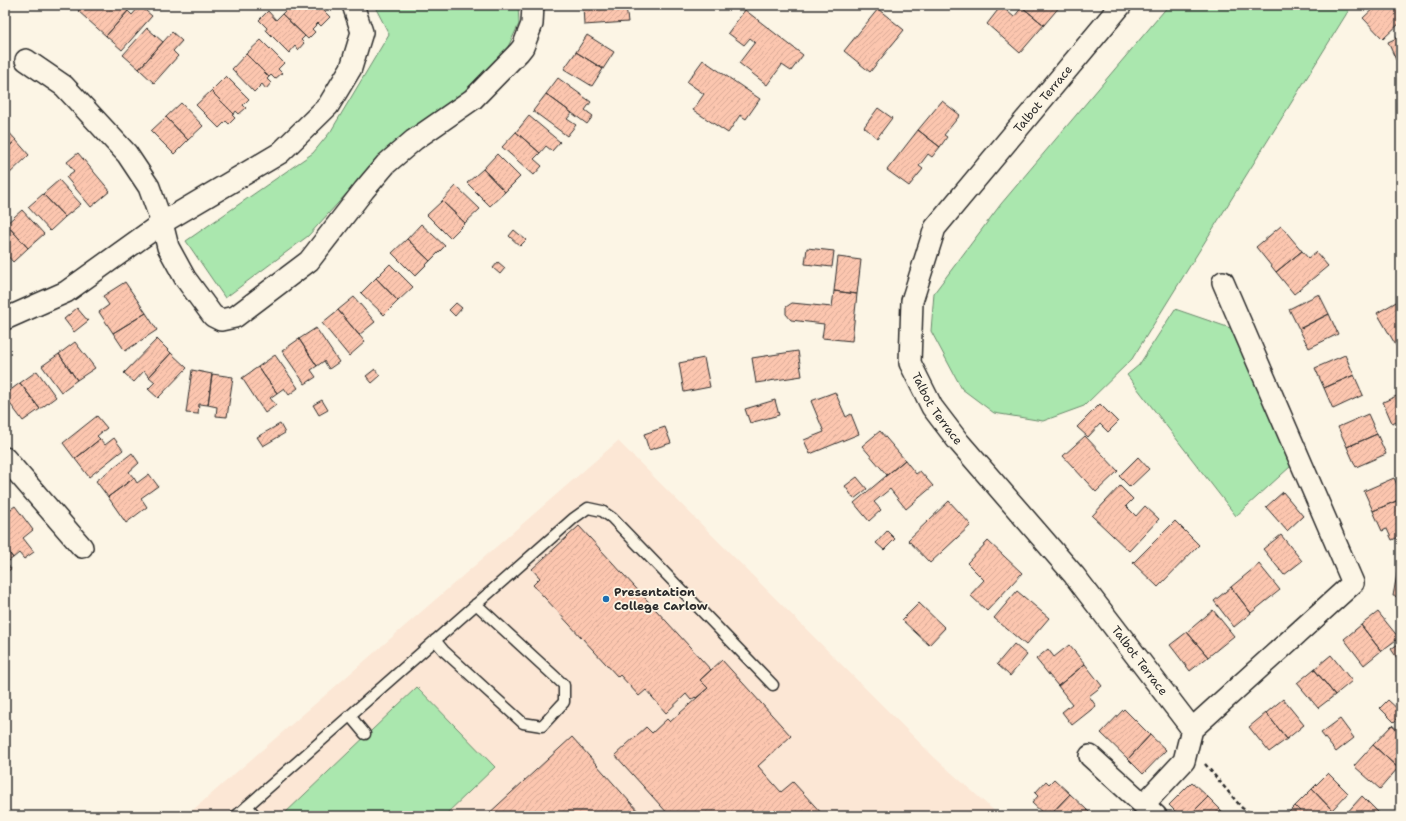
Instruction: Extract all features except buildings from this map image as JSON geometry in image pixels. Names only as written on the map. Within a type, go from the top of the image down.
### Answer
[{"type":"street","points":[[5,319],[66,292],[162,223],[280,154],[328,106],[351,68],[362,32],[353,5]]},
{"type":"street","points":[[26,60],[64,86],[127,154],[149,187],[162,223],[168,247],[181,272],[207,309],[213,316],[221,320],[235,318],[309,261],[386,164],[414,140],[473,99],[523,47],[532,24],[533,5]]},
{"type":"street","name":"Talbot Terrace","points":[[1121,5],[934,228],[912,301],[910,363],[932,407],[958,441],[1074,575],[1190,736]]},
{"type":"street","points":[[1090,756],[1150,810],[1184,761],[1190,736],[1353,582],[1224,282]]},
{"type":"street","points":[[5,458],[82,546]]},
{"type":"lane","points":[[236,816],[574,518],[588,508],[602,511],[612,518],[773,685]]},
{"type":"lane","points":[[435,640],[444,651],[523,723],[542,726],[564,702],[564,684],[476,604]]},
{"type":"lane","points":[[350,716],[365,734]]},
{"type":"lane","points":[[247,806],[256,816]]},
{"type":"path","points":[[1190,736],[1242,808],[1256,816]]},
{"type":"shaded area","name":"Presentation College Carlow","points":[[618,441],[935,758],[1000,816],[186,816]]},
{"type":"green space","points":[[374,5],[518,5],[519,24],[505,53],[473,85],[369,169],[308,236],[225,298],[186,241],[313,153],[331,131],[389,34]]},
{"type":"green space","points":[[1169,5],[1352,5],[1132,359],[1084,406],[1043,421],[994,413],[962,389],[931,331],[934,293],[1001,204]]},
{"type":"green space","points":[[1175,309],[1236,330],[1291,466],[1236,516],[1127,375],[1139,365]]},
{"type":"green space","points":[[417,687],[495,767],[444,816],[282,816]]},
{"type":"place","name":"Presentation College Carlow","points":[[606,599]]}]
